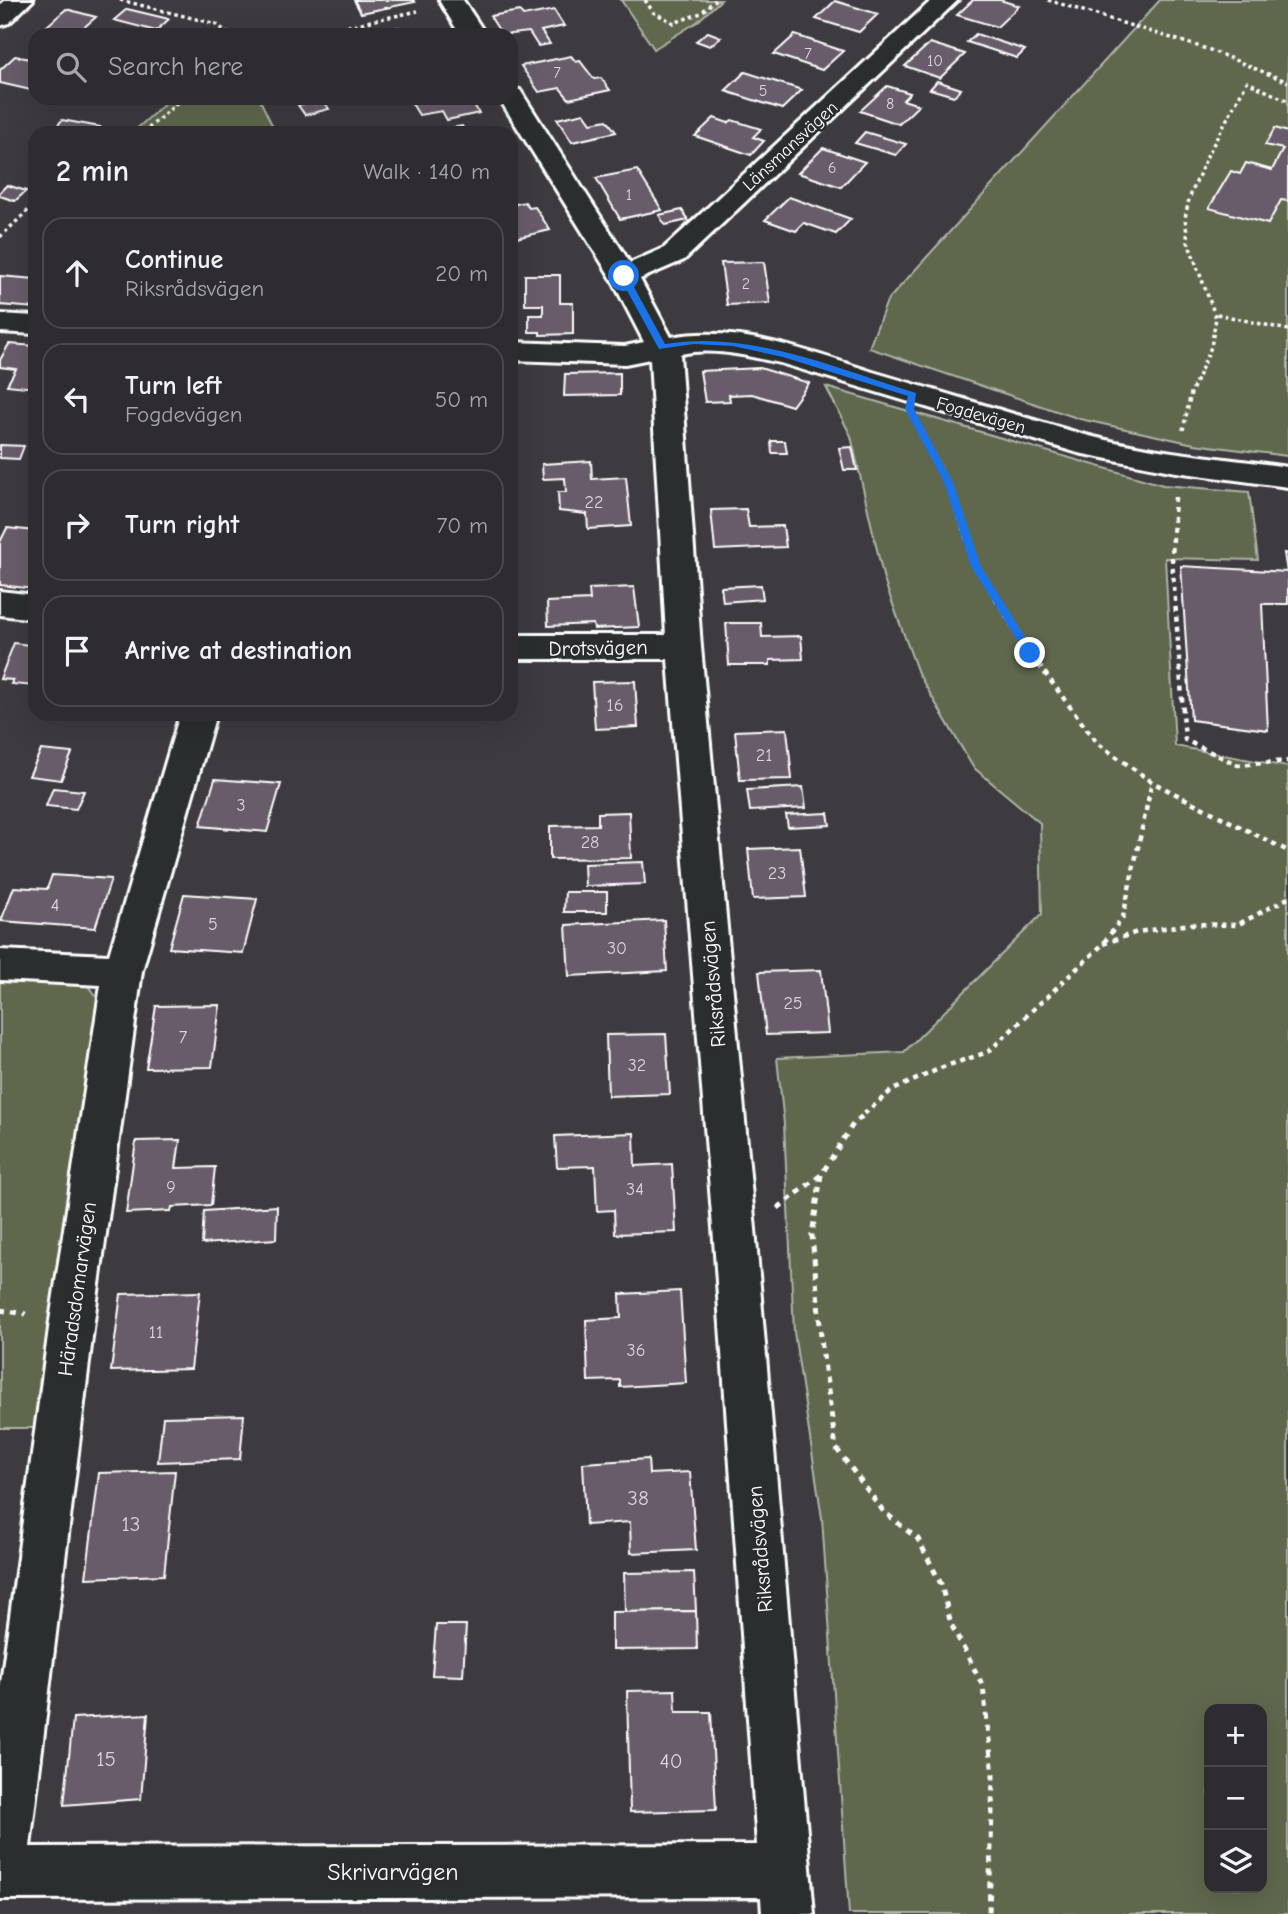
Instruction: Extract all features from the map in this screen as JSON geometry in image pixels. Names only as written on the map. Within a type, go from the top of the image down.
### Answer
[{"type":"street","points":[[0,18],[21,0]]},
{"type":"street","name":"Länsmansvägen","points":[[624,276],[674,254],[946,0]]},
{"type":"street","points":[[452,2],[469,28]]},
{"type":"street","name":"Riksrådsvägen","points":[[517,105],[624,276],[665,354],[684,647],[735,1240],[786,1892]]},
{"type":"street","points":[[0,323],[28,325]]},
{"type":"street","name":"Fogdevägen","points":[[518,351],[625,355],[694,342],[733,344],[785,355],[1078,443],[1177,462],[1288,477]]},
{"type":"street","points":[[0,603],[28,606]]},
{"type":"street","name":"Drotsvägen","points":[[518,647],[684,647]]},
{"type":"street","name":"Häradsdomarvägen","points":[[0,1873],[72,1321],[123,971],[196,721]]},
{"type":"street","points":[[0,965],[123,971]]},
{"type":"street","name":"Skrivarvägen","points":[[0,1873],[786,1892]]},
{"type":"path","points":[[120,0],[216,24],[221,28]]},
{"type":"path","points":[[645,0],[653,12],[674,23],[701,13],[715,0]]},
{"type":"path","points":[[1048,0],[1210,50],[1288,82]]},
{"type":"path","points":[[337,28],[452,2]]},
{"type":"path","points":[[1288,101],[1247,82],[1212,144],[1191,193],[1184,231],[1217,314],[1211,354],[1192,390],[1177,462],[1172,558],[1185,740],[1238,765],[1288,761]]},
{"type":"path","points":[[152,126],[175,105]]},
{"type":"path","points":[[0,237],[28,211]]},
{"type":"path","points":[[1217,314],[1288,330]]},
{"type":"path","points":[[913,395],[910,409],[948,482],[976,566],[1030,653],[1097,743],[1152,782],[1288,851]]},
{"type":"path","points":[[735,1240],[821,1175],[853,1124],[891,1091],[943,1067],[988,1052],[1102,945],[1123,917],[1152,782]]},
{"type":"path","points":[[1102,945],[1137,932],[1190,925],[1237,925],[1288,898]]},
{"type":"path","points":[[821,1175],[813,1236],[822,1348],[836,1448],[884,1512],[918,1539],[942,1584],[951,1625],[983,1686],[993,1775],[989,1914]]},
{"type":"green space","points":[[621,0],[721,0],[697,22],[654,49]]},
{"type":"green space","points":[[1160,0],[1288,0],[1288,456],[1194,444],[1080,419],[869,348],[887,301]]},
{"type":"green space","points":[[163,105],[262,105],[273,126],[140,126]]},
{"type":"green space","points":[[826,387],[1163,485],[1249,492],[1258,560],[1165,558],[1175,746],[1288,767],[1288,1914],[849,1914],[822,1518],[794,1332],[784,1124],[777,1058],[904,1052],[1042,914],[1040,823],[973,767],[918,673],[884,580],[851,436]]},
{"type":"green space","points":[[0,980],[88,986],[97,998],[78,1161],[41,1428],[0,1428]]},
{"type":"building","points":[[354,0],[413,0],[415,2],[361,13]]},
{"type":"building","points":[[973,0],[1000,0],[1019,6],[997,27],[957,15]]},
{"type":"building","points":[[835,1],[878,14],[859,32],[816,19]]},
{"type":"building","points":[[66,9],[96,17],[83,28],[45,28]]},
{"type":"building","points":[[127,9],[169,19],[159,28],[145,28],[114,20]]},
{"type":"building","points":[[554,10],[564,26],[541,31],[550,44],[538,46],[529,32],[518,33],[518,28],[498,28],[490,16],[520,11],[523,16]]},
{"type":"building","points":[[708,32],[721,37],[710,46],[696,41]]},
{"type":"building","points":[[976,34],[1025,50],[1017,58],[967,42]]},
{"type":"building","points":[[795,35],[843,51],[822,70],[774,54]]},
{"type":"building","points":[[930,43],[965,54],[940,78],[905,66]]},
{"type":"building","points":[[15,56],[28,59],[28,89],[0,83],[0,70]]},
{"type":"building","points":[[571,56],[576,62],[580,61],[594,79],[601,78],[610,90],[569,99],[560,88],[539,92],[521,66]]},
{"type":"building","points":[[745,72],[802,90],[782,109],[725,91]]},
{"type":"building","points":[[937,81],[961,89],[954,96],[930,89]]},
{"type":"building","points":[[887,86],[910,93],[903,100],[919,105],[899,124],[860,111]]},
{"type":"building","points":[[298,105],[326,105],[329,109],[305,115]]},
{"type":"building","points":[[413,105],[474,105],[479,113],[447,120],[442,111],[419,115]]},
{"type":"building","points":[[584,113],[591,123],[607,120],[616,132],[572,142],[557,119]]},
{"type":"building","points":[[714,118],[728,123],[732,120],[761,129],[753,137],[764,141],[751,155],[695,136]]},
{"type":"building","points":[[62,120],[95,126],[57,126]]},
{"type":"building","points":[[1275,128],[1288,132],[1288,201],[1281,200],[1268,224],[1209,208],[1231,171],[1240,174],[1246,163],[1272,170],[1283,149],[1265,145]]},
{"type":"building","points":[[865,132],[906,144],[896,155],[855,143]]},
{"type":"building","points":[[823,148],[865,162],[841,187],[798,173]]},
{"type":"building","points":[[637,170],[662,210],[620,219],[596,178]]},
{"type":"building","points":[[7,185],[26,191],[15,201],[0,196],[0,192]]},
{"type":"building","points":[[789,197],[851,219],[836,234],[804,223],[796,231],[765,220]]},
{"type":"building","points":[[525,202],[529,208],[535,207],[550,230],[518,238],[518,204]]},
{"type":"building","points":[[682,210],[688,220],[665,225],[659,215]]},
{"type":"building","points":[[764,262],[770,303],[727,305],[721,263]]},
{"type":"building","points":[[525,275],[560,275],[560,303],[573,303],[573,334],[540,335],[540,332],[529,332],[529,315],[543,315],[543,305],[525,305]]},
{"type":"building","points":[[0,276],[28,278],[28,307],[0,305]]},
{"type":"building","points":[[9,344],[28,345],[28,387],[7,385],[16,369],[0,367],[0,360]]},
{"type":"building","points":[[760,368],[809,383],[792,406],[752,394],[729,395],[730,401],[705,402],[700,371]]},
{"type":"building","points":[[620,373],[620,395],[564,396],[565,374]]},
{"type":"building","points":[[771,441],[785,441],[787,453],[772,453]]},
{"type":"building","points":[[0,445],[24,446],[19,459],[0,458]]},
{"type":"building","points":[[852,447],[857,470],[844,470],[839,448]]},
{"type":"building","points":[[591,461],[592,479],[626,477],[631,526],[588,529],[587,514],[559,511],[558,492],[566,492],[565,478],[543,479],[542,464]]},
{"type":"building","points":[[746,509],[749,527],[783,526],[786,547],[715,550],[711,510]]},
{"type":"building","points":[[7,528],[28,530],[28,588],[0,585],[0,542]]},
{"type":"building","points":[[1284,553],[1288,554],[1288,604],[1262,604],[1268,730],[1191,720],[1181,566],[1287,572]]},
{"type":"building","points":[[761,585],[763,599],[723,602],[721,587]]},
{"type":"building","points":[[634,587],[639,627],[594,629],[593,624],[548,626],[547,602],[590,600],[589,589]]},
{"type":"building","points":[[726,623],[761,623],[762,637],[801,636],[803,659],[770,660],[770,665],[729,665]]},
{"type":"building","points":[[14,643],[28,645],[28,685],[11,684],[13,680],[0,679]]},
{"type":"building","points":[[635,681],[638,727],[595,729],[592,682]]},
{"type":"building","points":[[787,729],[792,779],[740,780],[735,731]]},
{"type":"building","points":[[41,750],[72,753],[61,780],[29,776]]},
{"type":"building","points":[[215,779],[281,784],[267,832],[200,826]]},
{"type":"building","points":[[803,787],[806,808],[750,811],[747,790]]},
{"type":"building","points":[[53,788],[84,791],[76,809],[46,806]]},
{"type":"building","points":[[629,812],[631,858],[550,859],[550,826],[598,825],[598,813]]},
{"type":"building","points":[[828,813],[830,825],[788,827],[786,815]]},
{"type":"building","points":[[800,847],[806,897],[753,899],[748,849]]},
{"type":"building","points":[[643,862],[645,884],[585,886],[584,864]]},
{"type":"building","points":[[52,875],[111,879],[95,928],[1,921],[14,887],[47,889]]},
{"type":"building","points":[[565,892],[607,892],[607,912],[564,912]]},
{"type":"building","points":[[184,894],[257,899],[243,953],[169,948]]},
{"type":"building","points":[[664,920],[667,971],[569,976],[566,925]]},
{"type":"building","points":[[821,970],[828,1033],[766,1035],[759,972]]},
{"type":"building","points":[[220,1005],[212,1067],[146,1068],[156,1006]]},
{"type":"building","points":[[666,1034],[670,1094],[608,1096],[606,1035]]},
{"type":"building","points":[[634,1133],[635,1166],[672,1164],[676,1232],[615,1234],[614,1210],[597,1211],[595,1166],[557,1167],[555,1136]]},
{"type":"building","points":[[180,1140],[176,1168],[215,1167],[211,1205],[172,1207],[171,1211],[126,1213],[136,1141]]},
{"type":"building","points":[[277,1206],[276,1239],[202,1244],[204,1211]]},
{"type":"building","points":[[680,1291],[686,1383],[620,1387],[620,1380],[588,1381],[586,1320],[621,1318],[620,1294]]},
{"type":"building","points":[[200,1292],[191,1369],[111,1371],[121,1294]]},
{"type":"building","points":[[244,1415],[240,1459],[158,1462],[163,1417]]},
{"type":"building","points":[[648,1459],[649,1474],[690,1472],[696,1550],[631,1553],[630,1522],[586,1525],[583,1463]]},
{"type":"building","points":[[175,1471],[164,1575],[86,1578],[99,1473]]},
{"type":"building","points":[[694,1572],[696,1611],[625,1612],[624,1573]]},
{"type":"building","points":[[696,1611],[697,1649],[612,1650],[612,1612]]},
{"type":"building","points":[[436,1625],[466,1625],[463,1676],[432,1675]]},
{"type":"building","points":[[675,1690],[676,1712],[711,1712],[716,1810],[630,1812],[627,1691]]},
{"type":"building","points":[[148,1714],[141,1799],[64,1805],[73,1718]]},
{"type":"route","points":[[624,276],[662,347],[694,342],[733,344],[785,355],[913,395],[910,409],[948,482],[976,566],[1030,653]]}]
